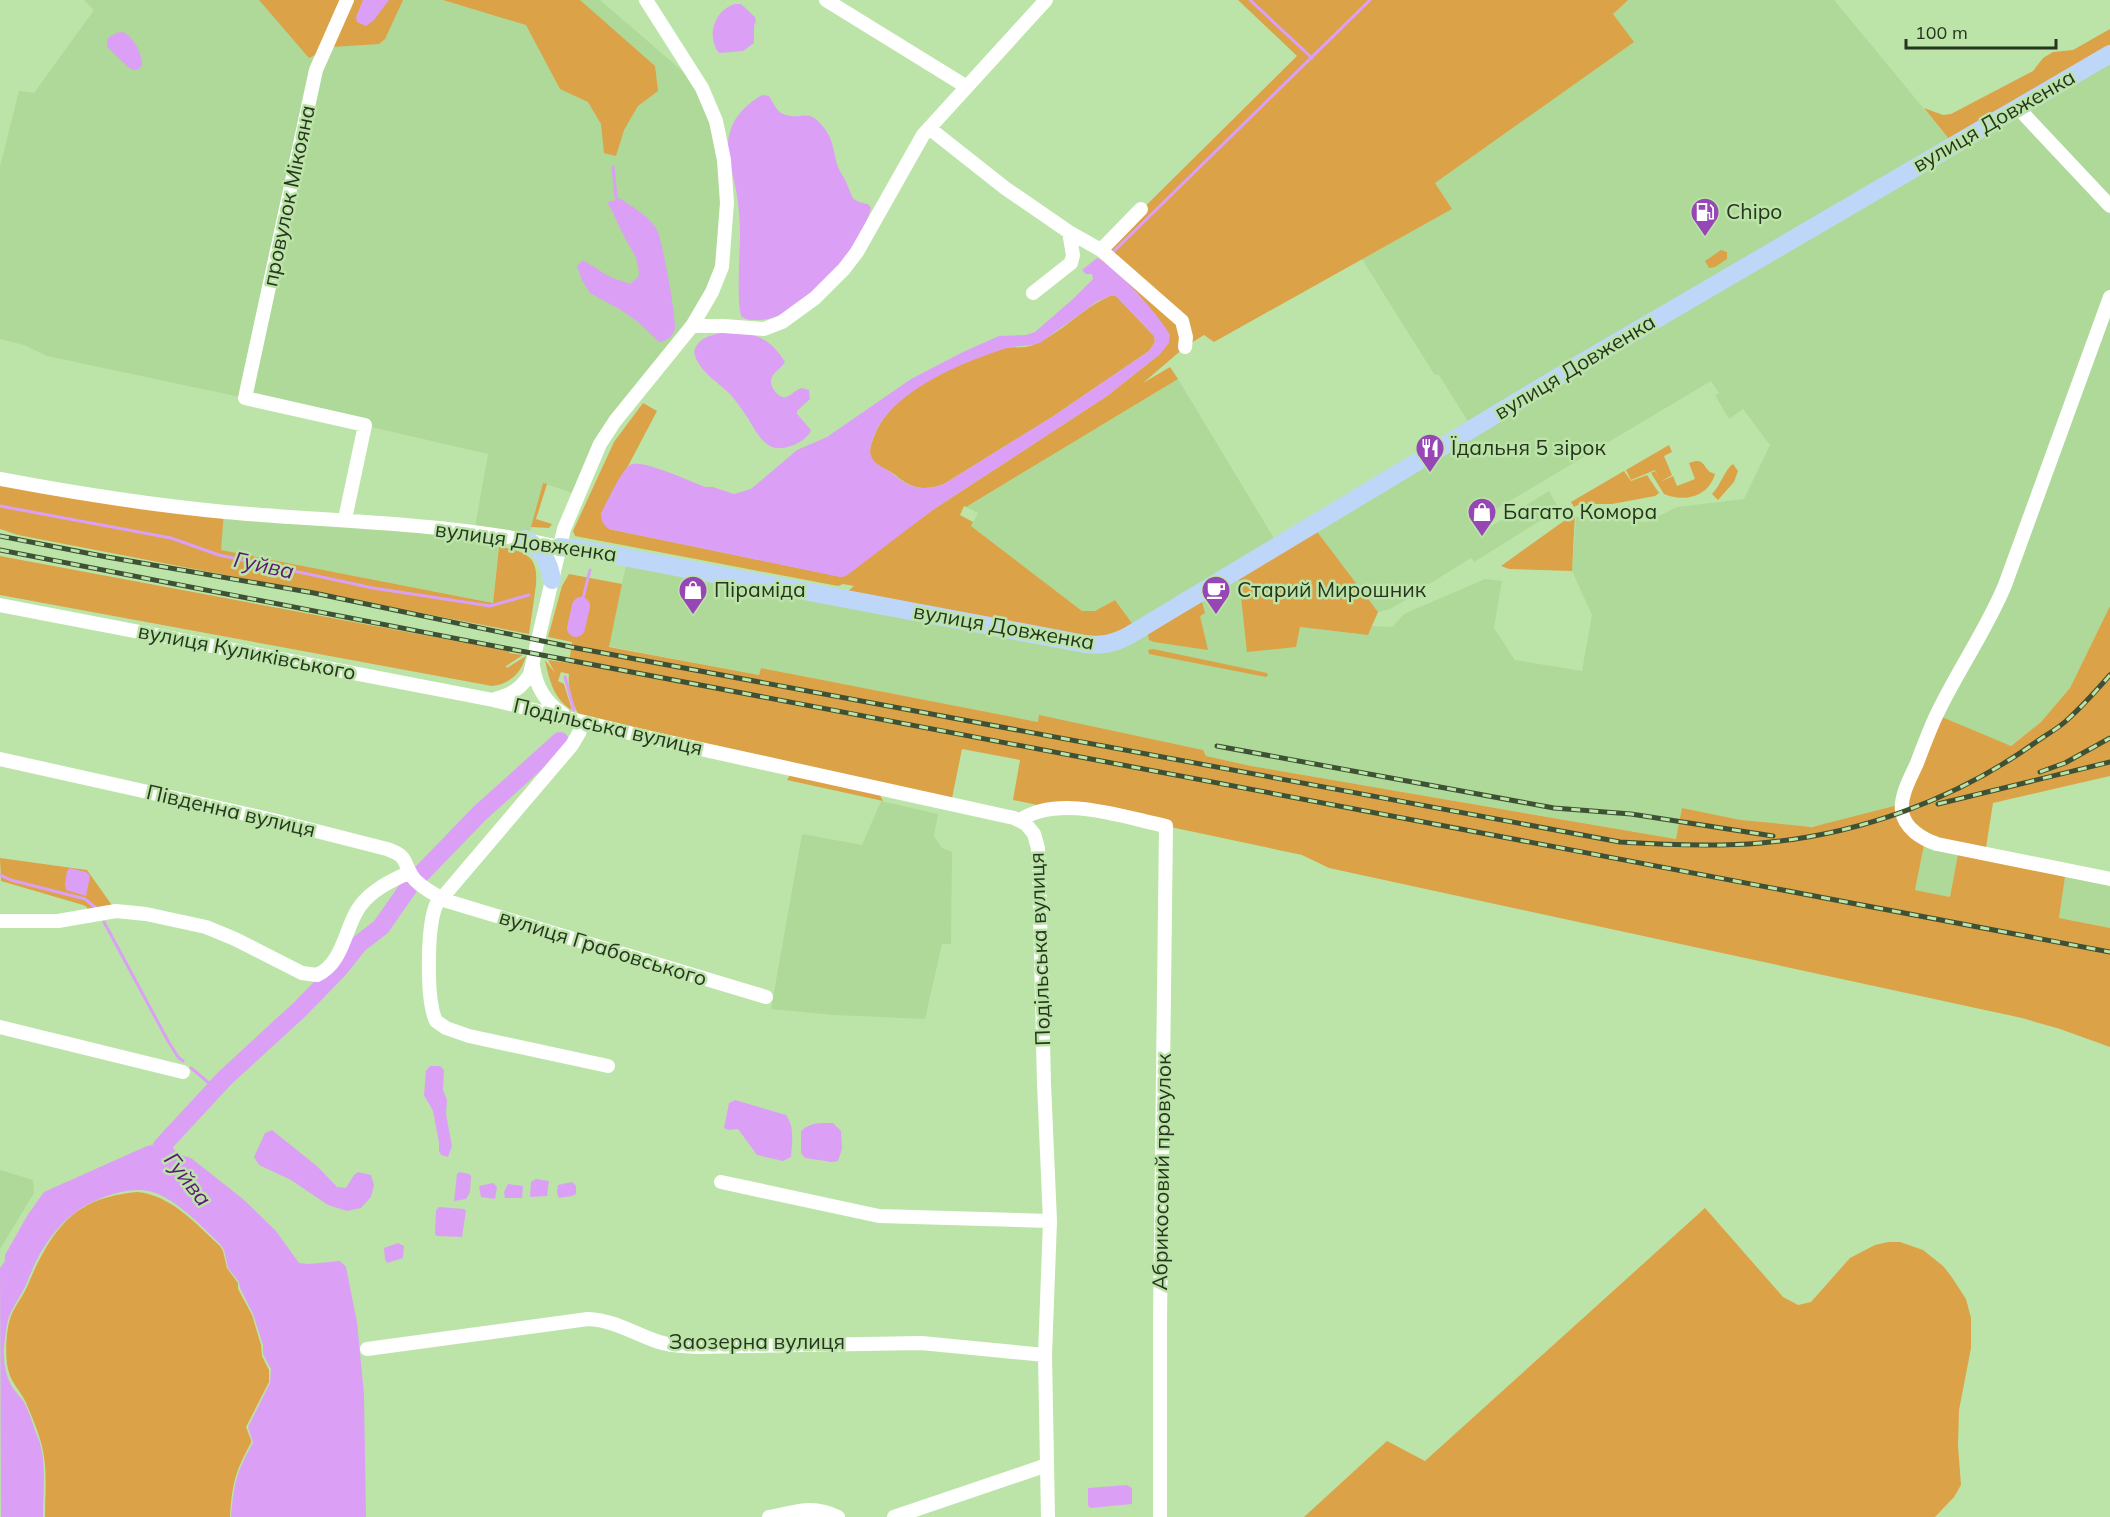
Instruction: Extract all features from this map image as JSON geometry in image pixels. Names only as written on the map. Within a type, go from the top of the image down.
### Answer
[{"type":"main road","name":"вулиця Довженка","points":[[559,547],[764,582],[1085,644],[1113,643],[1583,362],[2110,54]]},
{"type":"main road","points":[[525,539],[543,554],[552,580]]},
{"type":"main road","points":[[552,580],[561,564],[581,549]]},
{"type":"street","name":"провулок Мікояна","points":[[345,519],[365,425],[245,398],[316,70],[347,0]]},
{"type":"street","points":[[493,700],[519,689],[527,680],[533,664],[567,521],[600,444],[615,421],[692,327],[712,292],[722,267],[727,203],[724,160],[716,121],[702,88],[646,0]]},
{"type":"street","points":[[826,0],[967,87]]},
{"type":"street","points":[[692,327],[724,326],[764,329],[782,322],[815,298],[844,269],[857,252],[914,149],[929,128],[1046,0]]},
{"type":"street","points":[[2017,107],[2110,206]]},
{"type":"street","points":[[929,128],[1005,188],[1069,232],[1101,250],[1182,321],[1186,337],[1185,347]]},
{"type":"street","points":[[1101,250],[1141,209]]},
{"type":"street","points":[[1033,293],[1071,263],[1073,255],[1069,232]]},
{"type":"street","points":[[2110,297],[2005,585],[1991,617],[1937,715],[1906,788],[1902,808],[1904,819],[1911,829],[1921,837],[1937,844],[2110,879]]},
{"type":"street","name":"вулиця Довженка","points":[[0,479],[60,491],[224,512],[345,519],[506,536],[559,547]]},
{"type":"street","name":"вулиця Куликівського","points":[[0,605],[493,700]]},
{"type":"street","points":[[533,664],[537,684],[545,699],[553,707],[578,721],[579,733],[572,746],[441,898],[435,909],[430,937],[430,1004],[436,1021],[446,1028],[469,1036],[608,1066]]},
{"type":"street","name":"Подільська вулиця","points":[[493,700],[1020,820],[1032,832],[1038,848],[1050,1221],[1045,1355],[1048,1517]]},
{"type":"street","name":"Південна вулиця","points":[[0,759],[273,820],[387,849],[404,858],[410,872],[420,885],[441,898]]},
{"type":"street","name":"Абрикосовий провулок","points":[[1020,820],[1042,809],[1074,808],[1166,826],[1160,1517]]},
{"type":"street","points":[[0,921],[58,921],[116,911],[146,914],[206,927],[302,973],[317,975],[327,968],[337,955],[354,915],[362,903],[383,885],[410,872]]},
{"type":"street","name":"вулиця Грабовського","points":[[441,898],[766,997]]},
{"type":"street","points":[[0,1027],[183,1072]]},
{"type":"street","points":[[721,1182],[879,1216],[1050,1221]]},
{"type":"street","name":"Заозерна вулиця","points":[[367,1349],[588,1319],[603,1320],[661,1343],[697,1347],[921,1343],[1045,1355]]},
{"type":"street","points":[[894,1517],[1047,1465]]},
{"type":"street","points":[[769,1517],[818,1509],[838,1517]]},
{"type":"shaded area","points":[[84,0],[600,0],[702,88],[727,189],[712,292],[615,421],[578,495],[543,483],[528,540],[500,535],[493,603],[220,550],[224,512],[474,533],[488,454],[245,398],[47,356],[24,345],[0,339],[0,166],[19,91],[34,93],[94,10]]},
{"type":"shaded area","points":[[259,0],[403,0],[385,39],[379,44],[331,47],[309,58]]},
{"type":"shaded area","points":[[443,0],[580,0],[655,66],[658,91],[638,106],[624,130],[616,156],[604,153],[601,124],[588,102],[560,89],[526,25]]},
{"type":"shaded area","points":[[1238,0],[1628,0],[1613,14],[1634,42],[1435,183],[1452,209],[1214,342],[1204,335],[1185,347],[1143,383],[1170,367],[1178,379],[966,507],[964,506],[960,515],[973,522],[971,526],[1082,611],[1095,611],[1115,600],[1137,630],[1113,643],[841,597],[854,586],[843,584],[838,586],[575,536],[573,531],[614,442],[643,403],[657,411],[627,468],[609,529],[842,577],[934,509],[1107,396],[1160,354],[1170,335],[1138,294],[1099,258],[1101,250],[1297,56]]},
{"type":"shaded area","points":[[1628,0],[1834,0],[1953,144],[2110,54],[2110,606],[2070,688],[2041,722],[2010,746],[1902,804],[1821,825],[1802,827],[1741,820],[1682,808],[1677,839],[1251,766],[1206,756],[1203,750],[1040,716],[1038,722],[761,668],[759,675],[608,646],[628,557],[777,585],[1137,630],[1115,600],[1095,611],[1082,611],[971,526],[978,513],[966,507],[1178,379],[1278,545],[1300,627],[1368,635],[1372,626],[1392,627],[1404,614],[1485,579],[1502,581],[1494,628],[1515,660],[1582,671],[1592,615],[1572,571],[1576,517],[1647,522],[1677,507],[1744,499],[1770,445],[1743,409],[1729,419],[1715,395],[1719,393],[1711,381],[1481,518],[1488,528],[1549,491],[1559,509],[1474,562],[1471,558],[1390,609],[1378,612],[1312,525],[1472,428],[1439,375],[1434,374],[1362,259],[1452,209],[1435,183],[1633,42],[1613,14]]},
{"type":"shaded area","points":[[2110,29],[2110,54],[1953,144],[1924,108],[1943,115],[1951,114],[2033,71],[2043,58],[2053,52],[2073,50]]},
{"type":"shaded area","points":[[1721,250],[1727,252],[1727,259],[1709,268],[1705,261]]},
{"type":"shaded area","points":[[1110,296],[1116,296],[1154,336],[1155,342],[1149,351],[1052,417],[944,484],[930,488],[911,485],[872,459],[871,445],[883,420],[895,405],[911,392],[946,371],[966,363],[1002,349],[1029,346],[1043,340]]},
{"type":"shaded area","points":[[1669,445],[1672,452],[1664,456],[1672,475],[1660,482],[1673,476],[1677,486],[1695,479],[1689,463],[1700,461],[1715,474],[1712,482],[1702,492],[1695,496],[1680,498],[1664,494],[1651,473],[1655,471],[1659,479],[1655,470],[1631,480],[1626,470]]},
{"type":"shaded area","points":[[1733,464],[1738,471],[1734,482],[1718,500],[1712,494]]},
{"type":"shaded area","points":[[1624,471],[1631,481],[1647,475],[1659,493],[1655,496],[1612,504],[1580,504],[1574,507],[1571,502]]},
{"type":"shaded area","points":[[0,479],[224,512],[221,550],[493,603],[499,547],[519,551],[531,559],[536,572],[529,634],[18,535],[0,529]]},
{"type":"shaded area","points":[[543,483],[547,484],[536,519],[552,524],[549,528],[531,527]]},
{"type":"shaded area","points":[[1575,513],[1572,571],[1509,569],[1501,566]]},
{"type":"shaded area","points":[[1312,525],[1378,612],[1368,635],[1300,627],[1296,647],[1247,652],[1238,569]]},
{"type":"shaded area","points":[[0,556],[523,655],[506,666],[507,668],[526,656],[514,677],[492,686],[0,595]]},
{"type":"shaded area","points":[[569,574],[622,584],[609,647],[759,675],[761,668],[1038,722],[1039,715],[1203,750],[1206,756],[1251,766],[1676,839],[1682,808],[1741,820],[1812,827],[1902,804],[1937,715],[2011,746],[2041,722],[2070,688],[2110,606],[2110,776],[1993,803],[1985,854],[2066,870],[2059,918],[2110,928],[2110,1047],[2022,1018],[1329,868],[1302,855],[1095,811],[1052,808],[1013,800],[1020,760],[962,749],[951,803],[583,722],[572,699],[569,674],[561,672],[558,681],[564,684],[572,710],[557,695],[545,660],[555,673],[548,660],[569,663],[572,642],[548,637],[562,586]],"holes":[[[1925,840],[1959,849],[1950,897],[1915,890]]]},
{"type":"shaded area","points":[[1202,602],[1205,613],[1200,616],[1208,650],[1149,640],[1150,632]]},
{"type":"shaded area","points":[[1153,649],[1268,675],[1266,677],[1149,654],[1148,650]]},
{"type":"shaded area","points":[[790,775],[880,795],[883,801],[787,780]]},
{"type":"shaded area","points":[[881,801],[938,814],[934,836],[942,848],[952,852],[951,944],[942,944],[925,1019],[834,1015],[771,1009],[802,834],[862,845]]},
{"type":"shaded area","points":[[1925,839],[1959,849],[1950,897],[1915,890]]},
{"type":"shaded area","points":[[0,858],[87,870],[116,911],[88,917],[87,907],[83,905],[1,881]]},
{"type":"shaded area","points":[[2066,870],[2110,879],[2110,928],[2059,918]]},
{"type":"shaded area","points":[[0,1170],[33,1180],[34,1193],[0,1249]]},
{"type":"shaded area","points":[[137,1192],[149,1194],[172,1205],[220,1246],[227,1268],[238,1283],[238,1289],[252,1315],[262,1356],[269,1370],[269,1382],[246,1427],[251,1443],[235,1478],[230,1517],[45,1517],[45,1472],[41,1444],[27,1405],[12,1379],[6,1358],[10,1319],[42,1255],[63,1224],[81,1209],[94,1202],[115,1195]]},
{"type":"shaded area","points":[[1705,1208],[1783,1297],[1798,1305],[1811,1302],[1850,1258],[1875,1245],[1888,1242],[1900,1242],[1923,1250],[1943,1266],[1951,1276],[1966,1299],[1971,1318],[1971,1348],[1959,1410],[1958,1446],[1961,1485],[1954,1497],[1935,1517],[1304,1517],[1387,1441],[1425,1461]]},
{"type":"water","points":[[363,0],[389,0],[374,20],[366,26],[357,22],[356,17]]},
{"type":"water","points":[[735,4],[741,4],[755,17],[754,43],[743,51],[719,53],[713,39],[714,25],[722,12]]},
{"type":"water","points":[[123,32],[131,38],[139,50],[142,65],[139,69],[133,70],[128,67],[107,47],[108,38]]},
{"type":"water","points":[[762,95],[769,96],[783,114],[815,118],[829,136],[838,167],[852,196],[858,202],[868,204],[871,208],[856,241],[843,260],[811,294],[793,308],[776,317],[751,320],[742,317],[740,312],[739,213],[728,139],[738,115]]},
{"type":"water","points":[[621,199],[649,219],[659,234],[675,328],[667,340],[659,342],[638,322],[590,293],[577,266],[583,260],[610,277],[630,284],[639,276],[638,263],[607,202]]},
{"type":"water","points":[[1097,258],[1115,271],[1157,316],[1170,335],[1169,343],[1160,354],[1107,396],[934,509],[846,576],[840,577],[609,529],[605,526],[601,513],[618,480],[630,465],[656,468],[706,487],[734,494],[751,489],[797,450],[827,437],[911,379],[999,336],[1026,335],[1035,332],[1093,279],[1092,274],[1086,274],[1082,270]],"holes":[[[1116,296],[1154,336],[1155,342],[1149,351],[1052,417],[944,484],[930,488],[911,485],[878,465],[874,460],[870,453],[874,436],[883,420],[895,406],[911,393],[948,371],[986,355],[1008,348],[1040,343],[1098,301]]]},
{"type":"water","points":[[726,332],[753,335],[767,341],[779,353],[785,362],[771,381],[778,394],[786,397],[802,388],[809,390],[810,399],[797,411],[811,430],[805,439],[781,448],[766,444],[730,394],[699,365],[694,352],[699,343],[706,337]]},
{"type":"water","points":[[70,868],[86,872],[90,876],[86,896],[66,890],[67,871]]},
{"type":"water","points":[[430,1066],[440,1066],[444,1070],[443,1090],[447,1100],[446,1114],[452,1146],[448,1157],[441,1155],[439,1151],[433,1111],[424,1095],[426,1071]]},
{"type":"water","points":[[735,1100],[786,1115],[792,1130],[791,1157],[783,1161],[757,1155],[738,1129],[724,1128],[729,1103]]},
{"type":"water","points":[[820,1123],[833,1123],[841,1131],[842,1149],[838,1161],[805,1158],[801,1153],[801,1131]]},
{"type":"water","points":[[272,1130],[318,1167],[337,1187],[346,1188],[358,1172],[371,1175],[374,1185],[371,1197],[361,1208],[347,1211],[328,1205],[291,1180],[259,1165],[254,1157],[265,1133]]},
{"type":"water","points":[[156,1144],[191,1158],[243,1199],[276,1231],[299,1263],[340,1261],[346,1267],[357,1322],[364,1394],[366,1517],[231,1517],[237,1478],[253,1443],[248,1427],[270,1383],[271,1369],[263,1354],[263,1345],[253,1314],[239,1282],[228,1268],[221,1245],[169,1199],[149,1191],[138,1190],[120,1192],[89,1203],[65,1221],[46,1244],[11,1313],[5,1337],[5,1364],[11,1384],[26,1406],[39,1440],[44,1468],[43,1517],[1,1517],[0,1268],[5,1261],[5,1255],[27,1216],[44,1192]]},
{"type":"water","points":[[459,1172],[471,1176],[470,1192],[466,1199],[454,1201],[457,1174]]},
{"type":"water","points":[[536,1179],[549,1181],[547,1196],[530,1197],[531,1182]]},
{"type":"water","points":[[572,1182],[576,1186],[576,1194],[559,1198],[558,1185]]},
{"type":"water","points":[[493,1183],[497,1187],[495,1199],[481,1197],[479,1186]]},
{"type":"water","points":[[508,1184],[523,1186],[522,1198],[505,1198],[504,1192]]},
{"type":"water","points":[[439,1207],[466,1211],[462,1237],[435,1234],[436,1210]]},
{"type":"water","points":[[398,1243],[404,1246],[403,1258],[387,1263],[384,1248]]},
{"type":"water","points":[[1127,1485],[1132,1488],[1132,1504],[1091,1508],[1088,1506],[1088,1488]]},
{"type":"waterway","points":[[1250,0],[1312,58]]},
{"type":"waterway","points":[[1114,251],[1370,0]]},
{"type":"waterway","points":[[613,167],[616,197],[619,203]]},
{"type":"waterway","name":"Гуйва","points":[[0,506],[171,538],[219,555],[373,588],[490,606],[529,595]]},
{"type":"waterway","points":[[581,606],[590,570]]},
{"type":"waterway","name":"Гуйва","points":[[576,628],[581,606]]},
{"type":"waterway","points":[[565,677],[574,710]]},
{"type":"waterway","name":"Гуйва","points":[[419,876],[480,813],[560,741]]},
{"type":"waterway","points":[[0,875],[11,880],[85,899],[96,908]]},
{"type":"waterway","name":"Гуйва","points":[[173,1166],[162,1146],[225,1078],[300,1009],[339,969],[359,944],[381,927],[411,884]]},
{"type":"waterway","points":[[104,922],[168,1041],[183,1061]]},
{"type":"waterway","points":[[191,1068],[215,1088]]},
{"type":"railway","points":[[0,536],[314,593],[571,647],[1620,842],[1690,845],[1761,843],[1797,839],[1870,823],[1940,797],[2005,762],[2063,724],[2110,675]]},
{"type":"railway","points":[[0,550],[510,649],[2110,952]]},
{"type":"railway","points":[[2040,772],[2065,763],[2110,738]]},
{"type":"railway","points":[[1217,746],[1554,808],[1631,814],[1773,836]]},
{"type":"railway","points":[[1938,804],[2110,762]]},
{"type":"place","name":"Chipo","points":[[1705,238]]},
{"type":"place","name":"Їдальня 5 зірок","points":[[1430,474]]},
{"type":"place","name":"Багато Комора","points":[[1482,538]]},
{"type":"place","name":"Піраміда","points":[[693,616]]},
{"type":"place","name":"Старий Мирошник","points":[[1216,616]]}]
